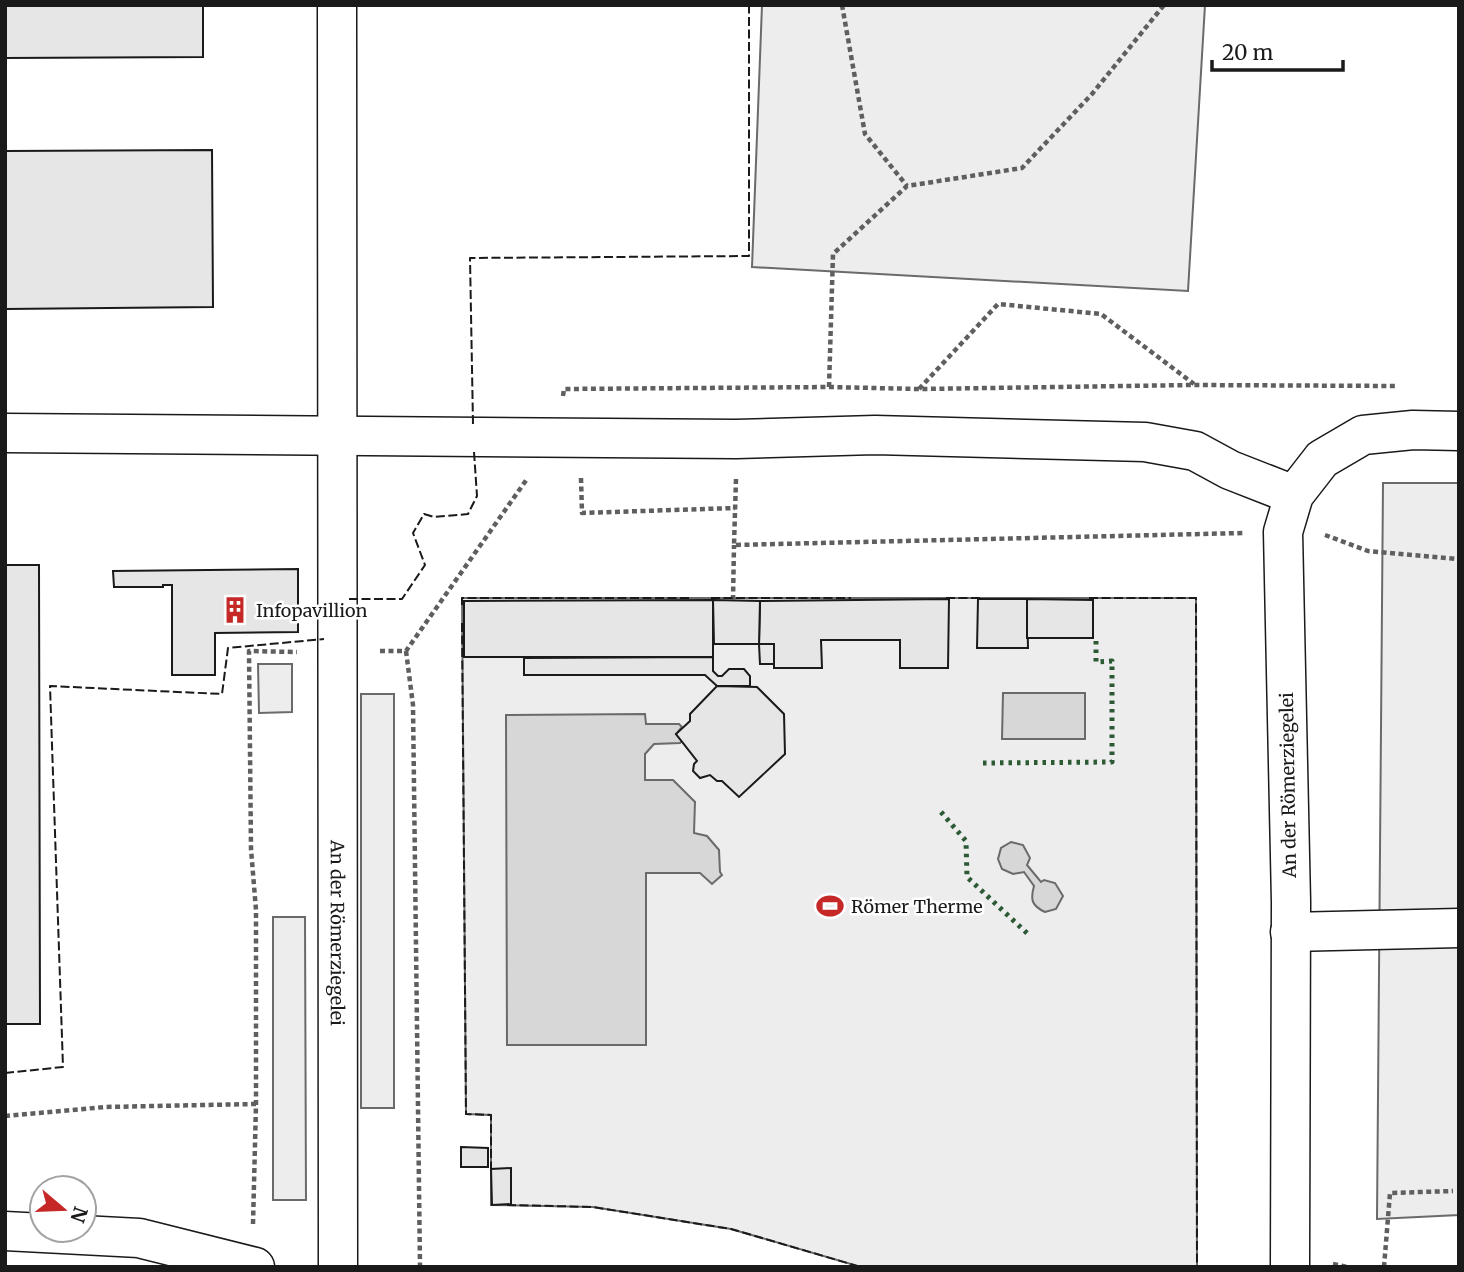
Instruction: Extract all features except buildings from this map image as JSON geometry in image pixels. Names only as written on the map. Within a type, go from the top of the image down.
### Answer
[{"type":"street","name":"An der Römerziegelei","points":[[337,5],[338,1267]]},
{"type":"street","name":"An der Römerziegelei","points":[[1290,1267],[1290,932],[1283,532],[1294,495],[1322,459],[1363,435],[1413,430],[1459,431]]},
{"type":"street","points":[[5,433],[555,439],[830,436],[1145,442],[1195,451],[1230,470],[1294,495]]},
{"type":"street","points":[[1290,932],[1459,928]]},
{"type":"street","points":[[5,1231],[139,1238],[254,1251]]},
{"type":"path","points":[[842,5],[865,134],[907,186]]},
{"type":"path","points":[[830,436],[833,254],[907,186],[1022,168],[1092,94],[1164,5]]},
{"type":"path","points":[[919,389],[998,304],[1101,314],[1194,384]]},
{"type":"path","points":[[420,1267],[413,705],[406,651],[555,439],[564,388],[919,389],[1194,384],[1403,386]]},
{"type":"path","points":[[733,600],[736,439]]},
{"type":"path","points":[[580,474],[582,513],[735,508]]},
{"type":"path","points":[[734,545],[1283,532],[1324,535],[1368,551],[1457,559]]},
{"type":"path","points":[[254,1251],[257,910],[251,849],[249,651],[406,651]]},
{"type":"path","points":[[5,1116],[105,1107],[256,1104]]},
{"type":"path","points":[[1384,1267],[1390,1193],[1453,1191]]},
{"type":"shaded area","points":[[762,5],[1205,5],[1188,291],[752,267]]},
{"type":"shaded area","points":[[1383,483],[1459,483],[1459,1215],[1377,1219]]},
{"type":"shaded area","name":"Römer Therme","points":[[462,598],[1196,598],[1197,1267],[861,1267],[731,1229],[593,1207],[491,1205],[491,1115],[466,1114]]},
{"type":"shaded area","points":[[258,664],[292,664],[292,712],[259,713]]},
{"type":"shaded area","points":[[1003,693],[1085,693],[1085,739],[1002,739]]},
{"type":"shaded area","points":[[361,694],[394,694],[394,1108],[361,1108]]},
{"type":"shaded area","points":[[645,714],[646,724],[679,724],[682,727],[676,734],[682,741],[654,744],[645,754],[645,780],[673,780],[695,802],[694,833],[707,836],[719,850],[722,875],[712,884],[700,873],[646,873],[646,1045],[507,1045],[506,715]]},
{"type":"shaded area","points":[[1011,842],[1023,845],[1030,858],[1027,865],[1041,882],[1044,880],[1055,883],[1063,896],[1056,909],[1045,912],[1035,905],[1032,899],[1034,886],[1024,872],[1013,874],[1002,869],[998,859],[1001,848]]},
{"type":"shaded area","points":[[273,917],[305,917],[306,1200],[273,1200]]},
{"type":"hedge","points":[[983,763],[1112,762],[1112,661],[1096,662],[1096,641]]},
{"type":"hedge","points":[[941,812],[966,841],[967,877],[1030,936]]},
{"type":"fence","points":[[473,424],[470,258],[749,256],[749,5]]},
{"type":"fence","points":[[349,599],[402,599],[425,565],[413,533],[424,514],[434,517],[468,514],[477,496],[474,452]]},
{"type":"fence","points":[[462,605],[462,598],[690,598]]},
{"type":"fence","points":[[711,598],[851,598]]},
{"type":"fence","points":[[946,598],[981,598]]},
{"type":"fence","points":[[1089,598],[1196,598],[1197,1267]]},
{"type":"fence","points":[[462,623],[466,1114],[491,1115],[491,1172]]},
{"type":"fence","points":[[5,1073],[63,1067],[50,686],[222,694],[228,648],[324,639]]},
{"type":"fence","points":[[507,1205],[593,1207],[731,1229],[861,1267]]},
{"type":"place","name":"Infopavillion","points":[[235,610]]},
{"type":"place","name":"Römer Therme","points":[[830,906]]}]
